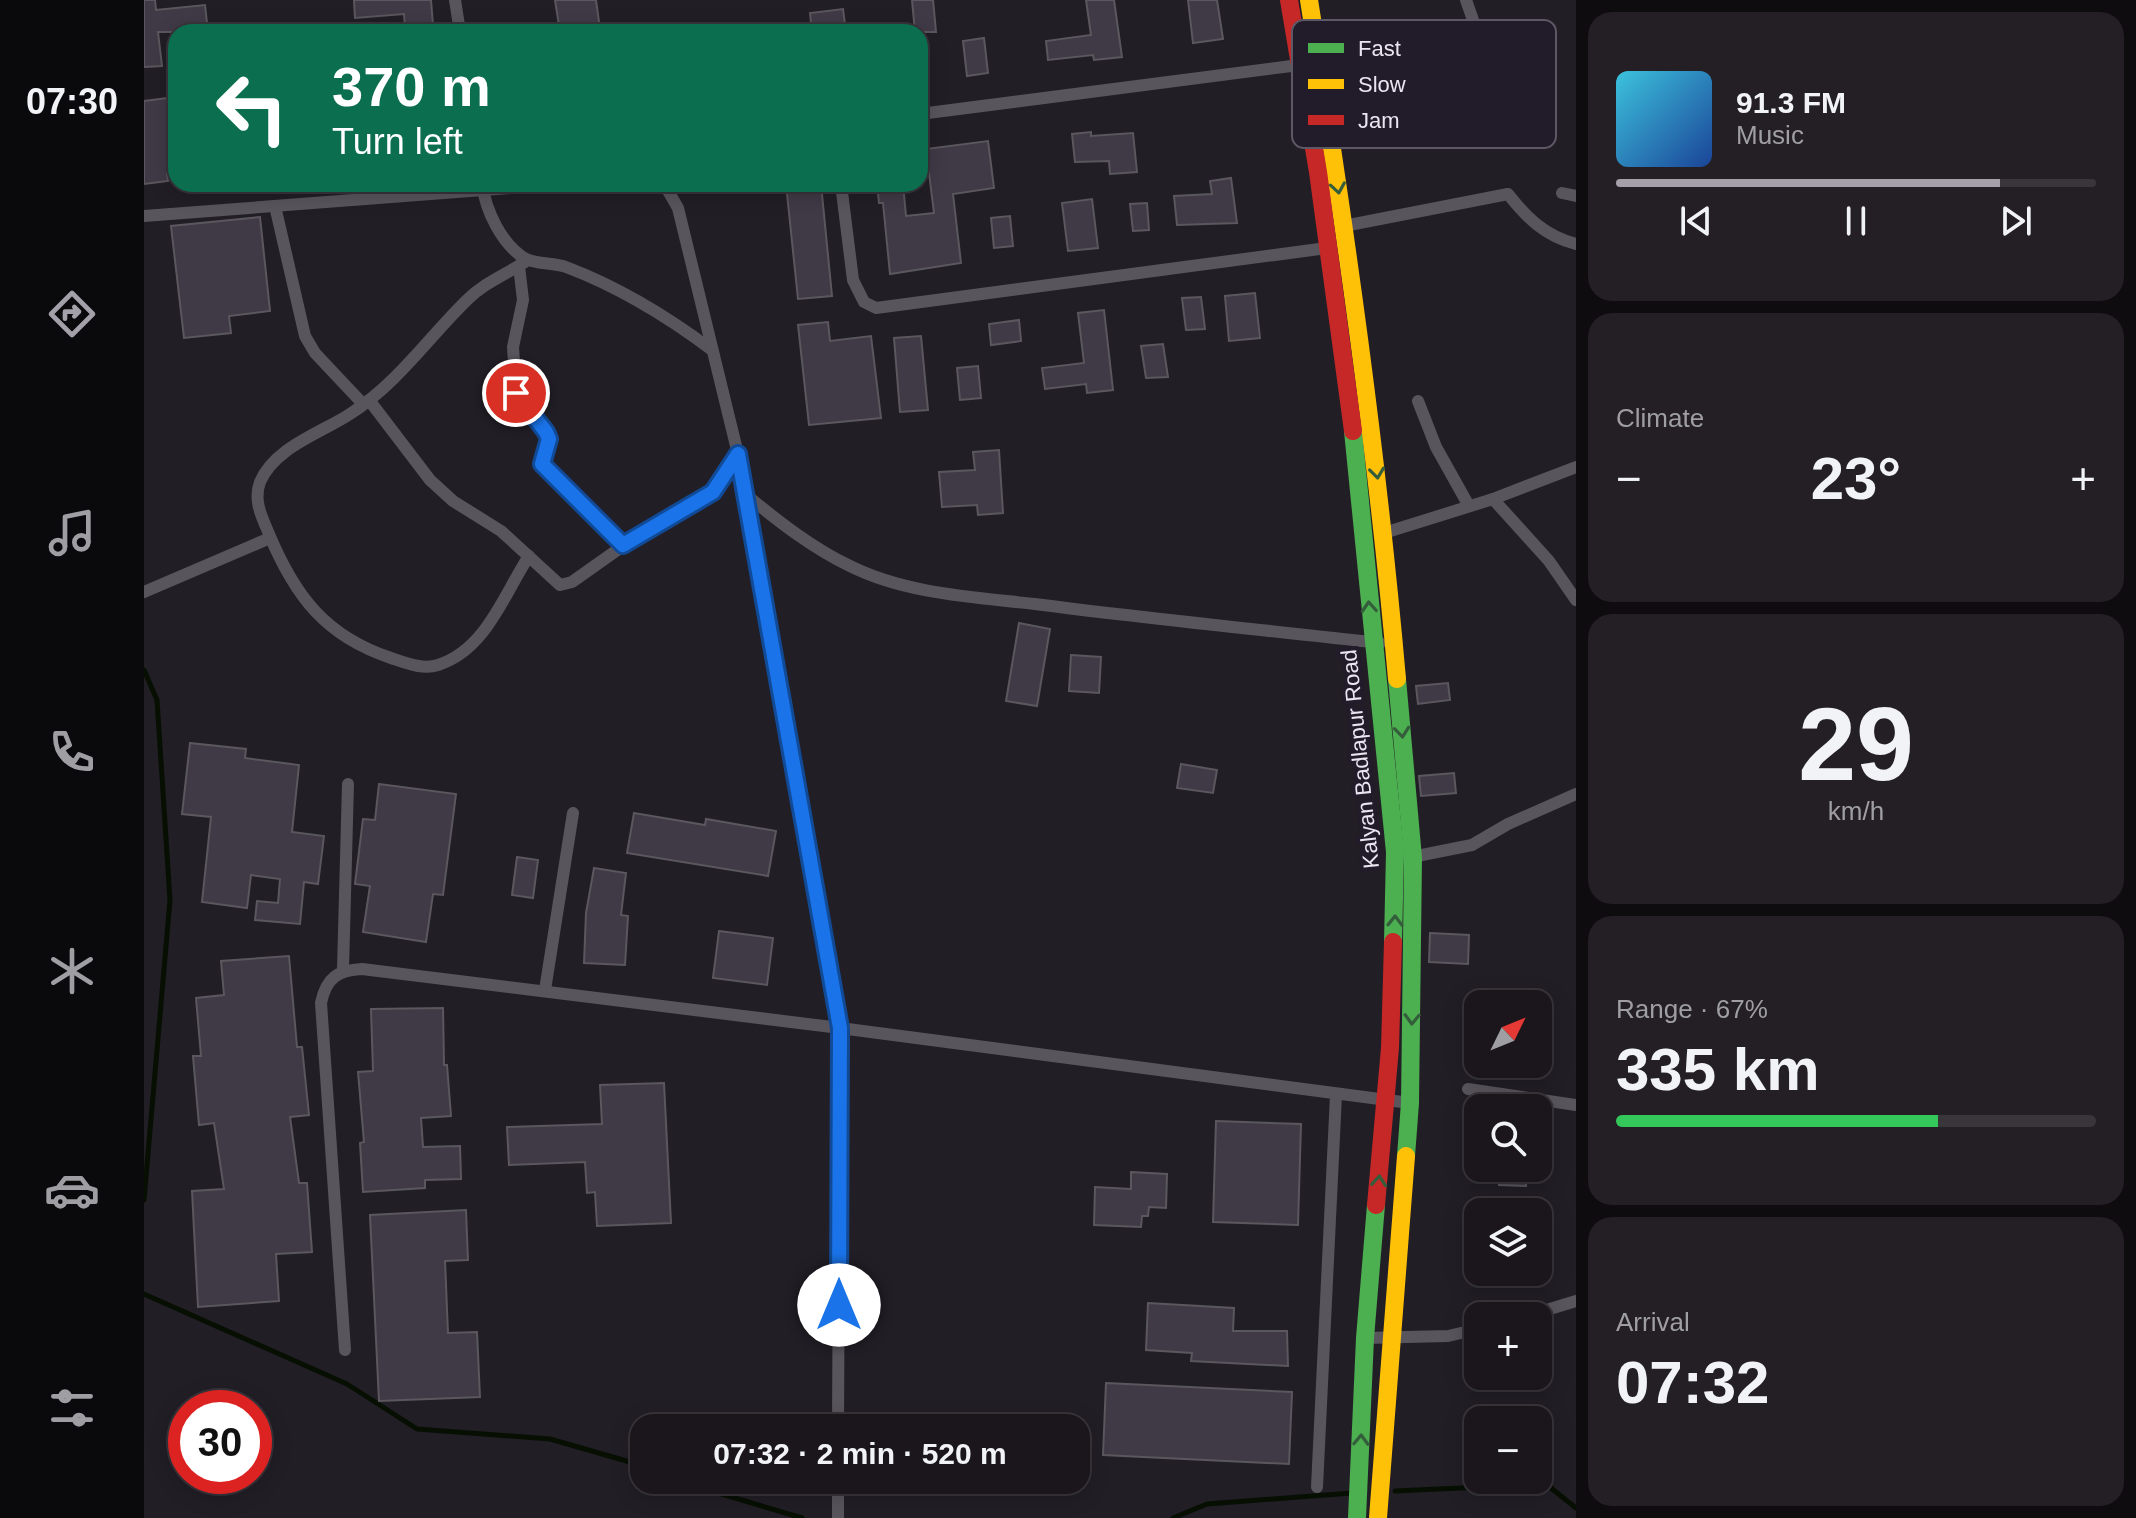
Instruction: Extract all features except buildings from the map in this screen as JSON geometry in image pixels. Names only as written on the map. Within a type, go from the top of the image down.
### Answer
[{"type":"main road","name":"Kalyan Badlapur Road","points":[[1289,0],[1292,20]]},
{"type":"main road","name":"Kalyan Badlapur Road","points":[[1309,0],[1312,20]]},
{"type":"main road","name":"Kalyan Badlapur Road","points":[[1312,148],[1353,434],[1372,642],[1404,858],[1365,1338],[1357,1518]]},
{"type":"main road","name":"Kalyan Badlapur Road","points":[[1332,148],[1348,245],[1384,533],[1404,858],[1410,1103],[1378,1518]]},
{"type":"main road","points":[[1327,248],[1348,245]]},
{"type":"main road","points":[[1353,434],[1372,432]]},
{"type":"main road","points":[[1360,1476],[1380,1476]]},
{"type":"street","points":[[455,0],[459,24]]},
{"type":"street","points":[[1466,0],[1472,20]]},
{"type":"street","points":[[928,113],[1292,66]]},
{"type":"street","points":[[144,216],[428,192]]},
{"type":"street","points":[[484,192],[503,237],[523,263],[523,300],[513,347],[514,379],[516,393],[549,439],[542,464],[623,545]]},
{"type":"street","points":[[669,192],[678,208],[738,454],[840,1028],[838,1414]]},
{"type":"street","points":[[842,192],[853,280],[864,302],[876,308],[1327,248]]},
{"type":"street","points":[[1562,193],[1576,196]]},
{"type":"street","points":[[1344,226],[1508,194],[1529,220],[1547,233],[1576,244]]},
{"type":"street","points":[[275,206],[305,336],[315,353],[366,402],[430,480],[453,501],[501,531],[555,582],[566,585],[623,545],[713,492],[738,454]]},
{"type":"street","points":[[529,556],[483,634],[462,653],[437,666],[416,666],[374,652],[321,620],[295,588],[259,511],[257,494],[261,481],[289,449],[366,402],[422,352],[467,300],[487,283],[523,263],[563,265],[598,281],[679,325],[712,350]]},
{"type":"street","points":[[1418,401],[1436,447],[1469,506]]},
{"type":"street","points":[[1384,533],[1493,499],[1576,467]]},
{"type":"street","points":[[745,494],[811,544],[852,567],[892,582],[940,592],[1122,616],[1393,644]]},
{"type":"street","points":[[1493,499],[1549,561],[1576,600]]},
{"type":"street","points":[[144,592],[270,538]]},
{"type":"street","points":[[343,969],[348,784]]},
{"type":"street","points":[[1404,858],[1472,845],[1508,824],[1576,794]]},
{"type":"street","points":[[545,990],[573,813]]},
{"type":"street","points":[[345,1350],[321,1003],[324,989],[333,976],[343,969],[545,990],[1410,1103]]},
{"type":"street","points":[[1468,1089],[1576,1105]]},
{"type":"street","points":[[1317,1487],[1336,1095]]},
{"type":"street","points":[[1552,1308],[1576,1301]]},
{"type":"street","points":[[1365,1338],[1448,1336],[1464,1332]]},
{"type":"street","points":[[838,1494],[838,1518]]},
{"type":"waterway","points":[[144,670],[157,700],[170,900],[144,1200]]},
{"type":"waterway","points":[[144,1294],[347,1384],[417,1429],[550,1439],[630,1462]]},
{"type":"waterway","points":[[1395,1491],[1546,1484],[1576,1508]]},
{"type":"waterway","points":[[1173,1518],[1207,1504],[1352,1493]]},
{"type":"waterway","points":[[722,1494],[802,1518]]},
{"type":"traffic: fast","points":[[1353,431],[1395,852],[1393,942]]},
{"type":"traffic: fast","points":[[1397,679],[1413,858],[1410,1103],[1406,1156]]},
{"type":"traffic: fast","points":[[1357,1518],[1365,1338],[1376,1205]]},
{"type":"traffic: slow","points":[[1309,0],[1312,20]]},
{"type":"traffic: slow","points":[[1332,148],[1380,508],[1397,679]]},
{"type":"traffic: slow","points":[[1378,1518],[1406,1156]]},
{"type":"traffic: jam","points":[[1289,0],[1292,20]]},
{"type":"traffic: jam","points":[[1314,148],[1353,431]]},
{"type":"traffic: jam","points":[[1376,1205],[1390,1048],[1393,942]]},
{"type":"route","points":[[516,393],[549,439],[542,464],[623,545],[713,492],[738,454],[840,1028],[839,1305]]}]
